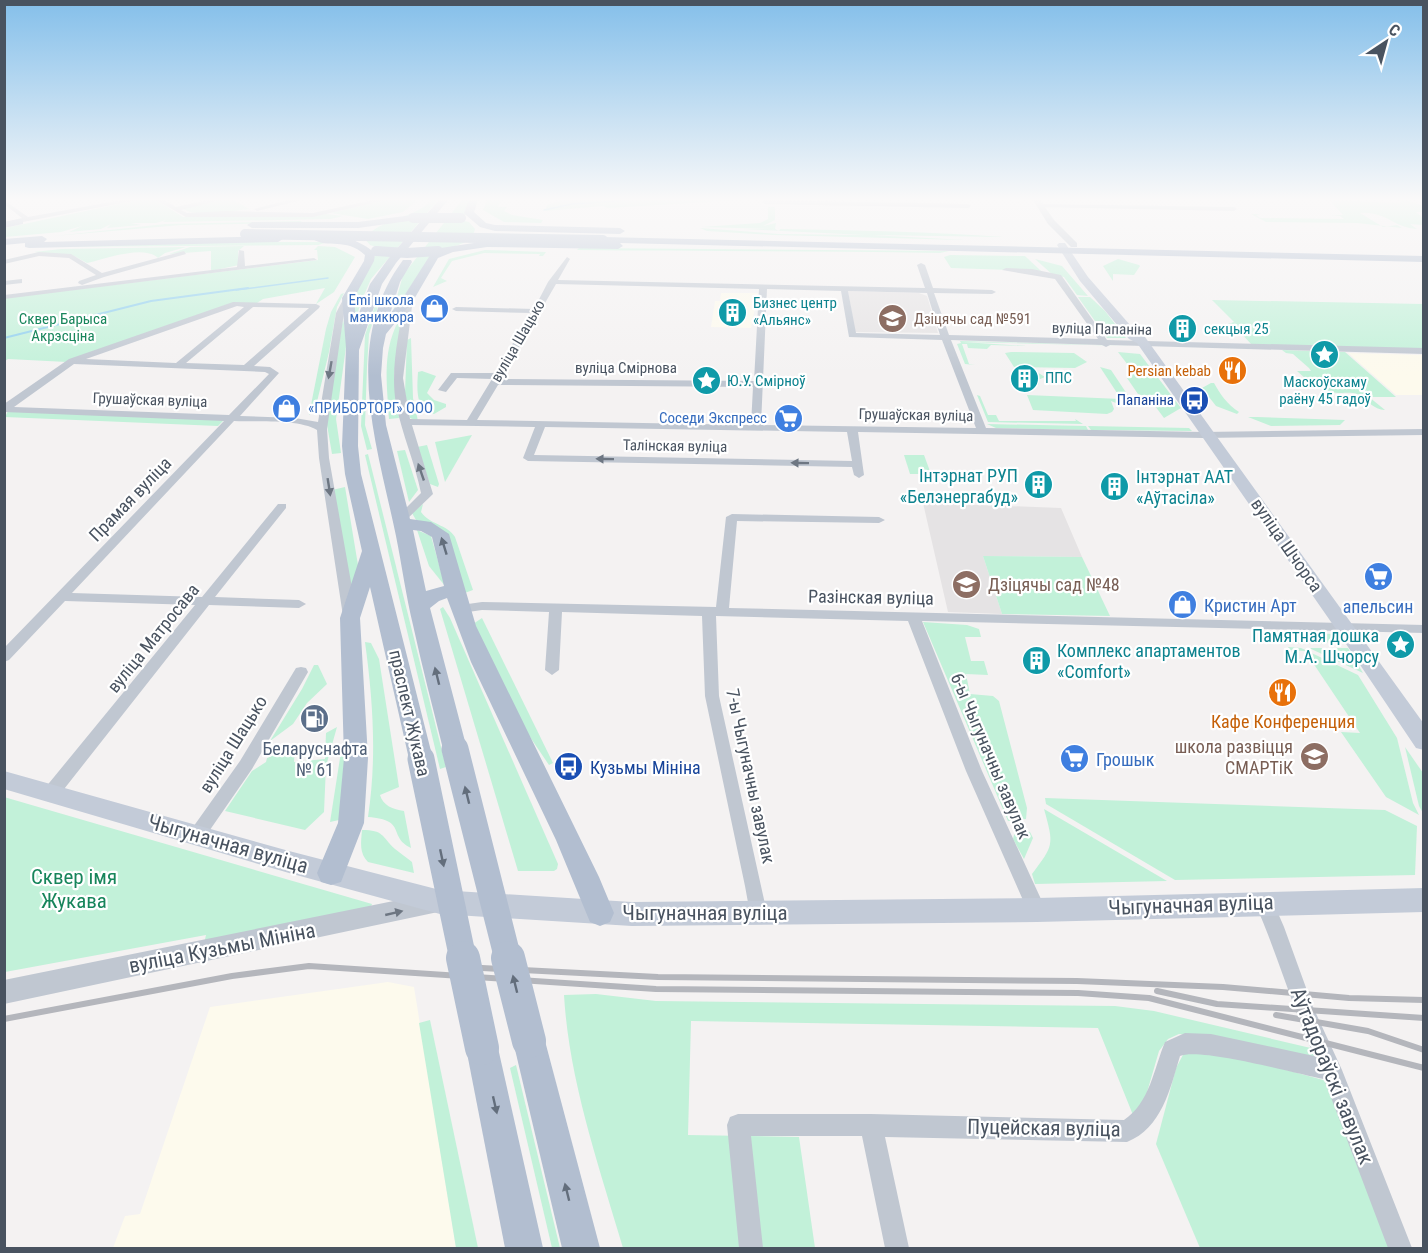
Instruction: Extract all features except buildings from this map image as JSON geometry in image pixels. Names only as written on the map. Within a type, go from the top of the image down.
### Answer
[{"type":"main road","points":[[352,350],[348,298],[369,258]]},
{"type":"main road","name":"праспект Жукава","points":[[395,258],[376,285],[352,350],[350,456],[421,759],[525,1248]]},
{"type":"main road","name":"праспект Жукава","points":[[409,258],[396,276],[388,295],[378,337],[374,394],[378,426],[402,522],[419,608],[581,1248]]},
{"type":"main road","points":[[378,337],[409,298],[433,258]]},
{"type":"main road","name":"вуліца Шчорса","points":[[1079,258],[1143,336],[1142,342],[1417,726],[1424,742]]},
{"type":"main road","points":[[1407,258],[1424,259]]},
{"type":"main road","points":[[402,522],[425,526],[440,534],[465,623],[585,874],[600,914]]},
{"type":"main road","points":[[331,873],[351,824],[356,758],[350,618],[371,552]]},
{"type":"main road","points":[[419,608],[428,597],[435,593],[452,592],[460,602]]},
{"type":"main road","points":[[350,618],[359,606],[366,602],[374,603],[388,614]]},
{"type":"main road","name":"Чыгуначная вуліца","points":[[4,780],[440,902],[600,914],[1037,910],[1424,900]]},
{"type":"street","points":[[4,262],[23,258]]},
{"type":"street","points":[[79,258],[101,275]]},
{"type":"street","points":[[66,290],[101,275],[163,258]]},
{"type":"street","points":[[241,258],[242,268]]},
{"type":"street","name":"вуліца Шацько","points":[[470,424],[493,378],[537,311],[567,258]]},
{"type":"street","points":[[4,297],[314,260]]},
{"type":"street","points":[[921,265],[982,431]]},
{"type":"street","points":[[1006,270],[1032,270],[1058,277],[1106,344]]},
{"type":"street","points":[[4,283],[19,281]]},
{"type":"street","points":[[552,282],[992,292]]},
{"type":"street","points":[[756,428],[763,287]]},
{"type":"street","name":"вуліца Папаніна","points":[[844,289],[852,335],[1106,344],[1142,342],[1424,351]]},
{"type":"street","points":[[348,298],[340,313],[323,410],[322,429],[324,458],[350,618]]},
{"type":"street","points":[[402,522],[427,494],[401,404],[399,363],[409,298]]},
{"type":"street","points":[[4,409],[72,361],[236,304],[316,306],[246,368],[72,361]]},
{"type":"street","points":[[178,364],[252,304]]},
{"type":"street","points":[[456,309],[537,311]]},
{"type":"street","name":"Прамая вуліца","points":[[4,657],[275,373],[267,369],[246,368]]},
{"type":"street","name":"вуліца Смірнова","points":[[444,390],[454,375],[493,378],[757,384]]},
{"type":"street","name":"Грушаўская вуліца","points":[[4,409],[295,421],[314,424],[322,429]]},
{"type":"street","name":"Грушаўская вуліца","points":[[295,421],[308,418],[323,410]]},
{"type":"street","name":"Грушаўская вуліца","points":[[407,422],[1209,434],[1424,432]]},
{"type":"street","name":"Талінская вуліца","points":[[541,424],[528,458],[858,470],[852,429]]},
{"type":"street","name":"вуліца Матросава","points":[[51,793],[282,506]]},
{"type":"street","name":"7-ы Чыгуначны завулак","points":[[758,913],[712,696],[716,612],[732,517],[879,520]]},
{"type":"street","points":[[61,597],[298,604]]},
{"type":"street","name":"Разінская вуліца","points":[[460,602],[482,606],[1424,629]]},
{"type":"street","points":[[552,670],[556,608]]},
{"type":"street","name":"6-ы Чыгуначны завулак","points":[[913,616],[955,730],[999,830],[1029,887],[1037,910]]},
{"type":"street","name":"вуліца Шацько","points":[[196,835],[246,765],[301,672]]},
{"type":"street","name":"вуліца Кузьмы Мініна","points":[[4,992],[348,923],[440,902]]},
{"type":"street","name":"Аўтадораўскі завулак","points":[[1264,903],[1275,927],[1304,1010],[1331,1070],[1400,1248]]},
{"type":"street","name":"Пуцейская вуліца","points":[[751,1248],[738,1125],[871,1125],[1127,1131],[1138,1126],[1148,1113],[1172,1049],[1185,1043],[1211,1045],[1331,1070]]},
{"type":"street","points":[[871,1125],[897,1248]]},
{"type":"shaded area","name":"Дзіцячы сад №591","points":[[848,291],[919,293],[927,296],[938,333],[855,332]]},
{"type":"shaded area","points":[[721,293],[758,293],[751,328],[711,327],[715,301],[720,301]]},
{"type":"shaded area","points":[[1348,353],[1423,355],[1423,395],[1396,395]]},
{"type":"shaded area","name":"Дзіцячы сад №48","points":[[923,503],[1061,508],[1082,557],[983,556],[1002,614],[948,612]]},
{"type":"shaded area","points":[[388,982],[414,987],[456,1248],[113,1248],[125,1216],[140,1214],[210,1007]]},
{"type":"green space","points":[[79,258],[104,258],[87,263]]},
{"type":"green space","points":[[211,258],[239,258],[239,265],[211,271]]},
{"type":"green space","name":"Сквер Барыса Акрэсціна","points":[[354,258],[334,292],[316,304],[325,288],[263,299],[257,303],[236,303],[67,362],[8,359],[5,361],[5,298],[318,260]]},
{"type":"green space","points":[[373,258],[388,258],[371,279],[355,322],[352,298]]},
{"type":"green space","points":[[416,258],[431,258],[392,315],[403,275]]},
{"type":"green space","points":[[462,258],[452,261],[441,278],[447,281],[433,287],[449,259]]},
{"type":"green space","points":[[945,258],[1028,258],[1041,271],[951,268]]},
{"type":"green space","points":[[1035,259],[1062,266],[1088,296],[1077,295],[1064,277],[1053,275]]},
{"type":"green space","points":[[1118,259],[1140,266],[1134,275],[1113,274],[1113,281],[1103,266]]},
{"type":"green space","points":[[344,293],[337,307],[315,410],[309,415],[326,329],[331,312],[341,294]]},
{"type":"green space","points":[[378,297],[381,297],[369,334],[365,425],[372,449],[367,450],[361,426],[365,335]]},
{"type":"green space","points":[[1078,297],[1090,297],[1105,311],[1126,338],[1107,338]]},
{"type":"green space","points":[[1212,300],[1423,304],[1423,349],[1252,345],[1236,328],[1222,326],[1234,322]]},
{"type":"green space","points":[[402,314],[394,375],[399,418],[389,419],[388,353],[395,327]]},
{"type":"green space","points":[[343,319],[347,340],[336,419],[341,453],[332,454],[326,419]]},
{"type":"green space","points":[[411,338],[413,398],[418,421],[410,418],[405,393],[407,340]]},
{"type":"green space","points":[[960,341],[1133,346],[962,342],[1028,346],[991,345],[987,349],[968,348],[967,344],[962,344],[969,364],[975,365],[965,364],[957,344],[961,343]]},
{"type":"green space","points":[[1282,350],[1345,352],[1396,397],[1369,397],[1385,410],[1381,410],[1357,394],[1332,392],[1321,388],[1297,371],[1311,371],[1309,368],[1293,354]]},
{"type":"green space","points":[[1118,352],[1140,354],[1181,408],[1164,418],[1149,398],[1138,394],[1127,378],[1134,373]]},
{"type":"green space","points":[[1005,353],[1074,353],[1087,362],[1075,368],[1014,367]]},
{"type":"green space","points":[[1100,367],[1111,370],[1129,397],[1121,405],[1111,401],[1114,409],[1112,412],[1107,414],[1033,410],[1027,395],[1121,399]]},
{"type":"green space","points":[[1013,369],[1032,369],[1045,377],[1038,380],[1039,384],[1028,390],[1022,390],[1031,387],[1028,381],[1019,381]]},
{"type":"green space","points":[[422,371],[436,376],[427,393],[434,400],[446,404],[446,407],[434,414],[423,408],[418,398],[418,372]]},
{"type":"green space","points":[[1214,383],[1224,399],[1239,412],[1237,414],[1216,406],[1202,388]]},
{"type":"green space","points":[[977,395],[980,396],[988,415],[996,415],[999,421],[1076,421],[1075,419],[1083,424],[988,422]]},
{"type":"green space","points":[[8,411],[224,420],[218,426],[5,417]]},
{"type":"green space","points":[[1248,417],[1345,420],[1340,425],[1271,426]]},
{"type":"green space","points":[[987,424],[1086,426],[1088,430],[996,428]]},
{"type":"green space","points":[[1088,426],[1189,428],[1192,431],[1091,430]]},
{"type":"green space","points":[[472,435],[445,482],[435,442]]},
{"type":"green space","points":[[427,445],[438,487],[430,484],[417,447]]},
{"type":"green space","points":[[405,450],[418,490],[409,502],[397,451]]},
{"type":"green space","points":[[368,454],[446,767],[440,769],[365,455]]},
{"type":"green space","points":[[904,455],[924,455],[931,474],[910,474]]},
{"type":"green space","points":[[345,487],[359,571],[351,593],[332,490]]},
{"type":"green space","points":[[423,504],[421,512],[429,520],[448,529],[455,537],[473,590],[462,594],[431,524],[416,520],[412,513]]},
{"type":"green space","points":[[417,530],[431,536],[445,586],[429,566]]},
{"type":"green space","points":[[983,556],[1082,557],[1110,616],[1002,614]]},
{"type":"green space","points":[[443,607],[450,618],[558,864],[554,871],[518,871],[440,609]]},
{"type":"green space","points":[[482,618],[553,763],[549,765],[511,709],[473,624]]},
{"type":"green space","points":[[923,622],[967,625],[979,629],[981,637],[965,637],[971,661],[984,661],[988,675],[966,674],[970,694],[993,696],[999,701],[1027,808],[1026,819],[1008,821]]},
{"type":"green space","points":[[1274,632],[1334,634],[1326,644],[1281,643]]},
{"type":"green space","points":[[365,642],[371,643],[379,659],[399,787],[380,795],[383,802],[389,806],[404,811],[411,848],[400,839],[396,829],[388,821],[368,817],[373,729]]},
{"type":"green space","points":[[1288,647],[1301,648],[1358,675],[1397,738],[1413,803],[1419,815],[1386,797],[1341,732],[1360,733],[1305,651],[1290,650]]},
{"type":"green space","points":[[1309,648],[1348,648],[1363,673]]},
{"type":"green space","points":[[314,665],[318,665],[327,684],[307,703],[293,724],[270,741],[302,689]]},
{"type":"green space","points":[[337,727],[326,766],[324,812],[305,830],[225,811],[252,771],[266,762],[267,758],[295,746],[294,762],[325,759],[326,733]]},
{"type":"green space","points":[[347,731],[339,820],[330,822],[340,758]]},
{"type":"green space","points":[[1405,747],[1423,773],[1423,813],[1419,806]]},
{"type":"green space","name":"Сквер імя Жукава","points":[[4,797],[372,904],[370,909],[204,944],[206,935],[5,972]]},
{"type":"green space","points":[[1045,798],[1385,810],[1417,826],[1415,875],[1175,880],[1046,804]]},
{"type":"green space","points":[[1044,809],[1167,881],[1035,884],[1032,874],[1045,857],[1050,844]]},
{"type":"green space","points":[[362,830],[374,831],[382,835],[412,862],[414,873],[368,862],[362,851]]},
{"type":"green space","points":[[1020,830],[1030,832],[1033,838],[1024,859],[1013,839]]},
{"type":"green space","points":[[596,994],[656,1001],[1115,1006],[1154,1011],[1315,1049],[1320,1062],[1203,1036],[1179,1034],[1168,1039],[1159,1051],[1143,1106],[1135,1120],[1098,1028],[691,1021],[688,1135],[799,1137],[815,1248],[623,1248],[586,1123],[567,1027],[564,995]]},
{"type":"green space","points":[[430,1020],[478,1248],[456,1248],[419,1023]]},
{"type":"green space","points":[[1216,1051],[1327,1081],[1389,1248],[1200,1248],[1156,1144],[1176,1068],[1184,1053]]},
{"type":"green space","points":[[516,1065],[560,1248],[552,1248],[510,1068]]},
{"type":"waterway","points":[[236,290],[328,278]]},
{"type":"waterway","points":[[4,338],[151,301],[248,288]]},
{"type":"railway","points":[[4,1019],[232,976],[309,966],[656,989],[1078,993],[1149,998],[1424,1068]]},
{"type":"railway","points":[[482,968],[658,977],[1077,981],[1223,987],[1349,998],[1424,1000]]},
{"type":"railway","points":[[1157,991],[1217,1004],[1424,1018]]},
{"type":"railway","points":[[1276,1015],[1368,1031],[1424,1050]]},
{"type":"place","name":"Emi школа маникюра","points":[[435,309]]},
{"type":"place","name":"Бизнес центр «Альянс»","points":[[732,312]]},
{"type":"place","name":"Дзіцячы сад №591","points":[[893,319]]},
{"type":"place","name":"секцыя 25","points":[[1183,329]]},
{"type":"place","name":"Маскоўскаму раёну 45 гадоў","points":[[1325,355]]},
{"type":"place","name":"Persian kebab","points":[[1232,371]]},
{"type":"place","name":"ППС","points":[[1024,378]]},
{"type":"place","name":"Ю.У. Смірноў","points":[[706,381]]},
{"type":"place","name":"Папаніна","points":[[1195,400]]},
{"type":"place","name":"«ПРИБОРТОРГ» ООО","points":[[287,408]]},
{"type":"place","name":"Соседи Экспресс","points":[[788,418]]},
{"type":"place","name":"Інтэрнат РУП «Белэнергабуд»","points":[[1039,485]]},
{"type":"place","name":"Інтэрнат ААТ «Аўтасіла»","points":[[1115,486]]},
{"type":"place","name":"апельсин","points":[[1378,577]]},
{"type":"place","name":"Дзіцячы сад №48","points":[[967,584]]},
{"type":"place","name":"Кристин Арт","points":[[1183,605]]},
{"type":"place","name":"Памятная дошка М.А. Шчорсу","points":[[1400,645]]},
{"type":"place","name":"Комплекс апартаментов «Comfort»","points":[[1036,660]]},
{"type":"place","name":"Кафе Конференция","points":[[1283,692]]},
{"type":"place","name":"Беларуснафта № 61","points":[[315,719]]},
{"type":"place","name":"школа развіцця СМАРТіК","points":[[1314,756]]},
{"type":"place","name":"Грошык","points":[[1075,759]]},
{"type":"place","name":"Кузьмы Мініна","points":[[569,767]]}]
